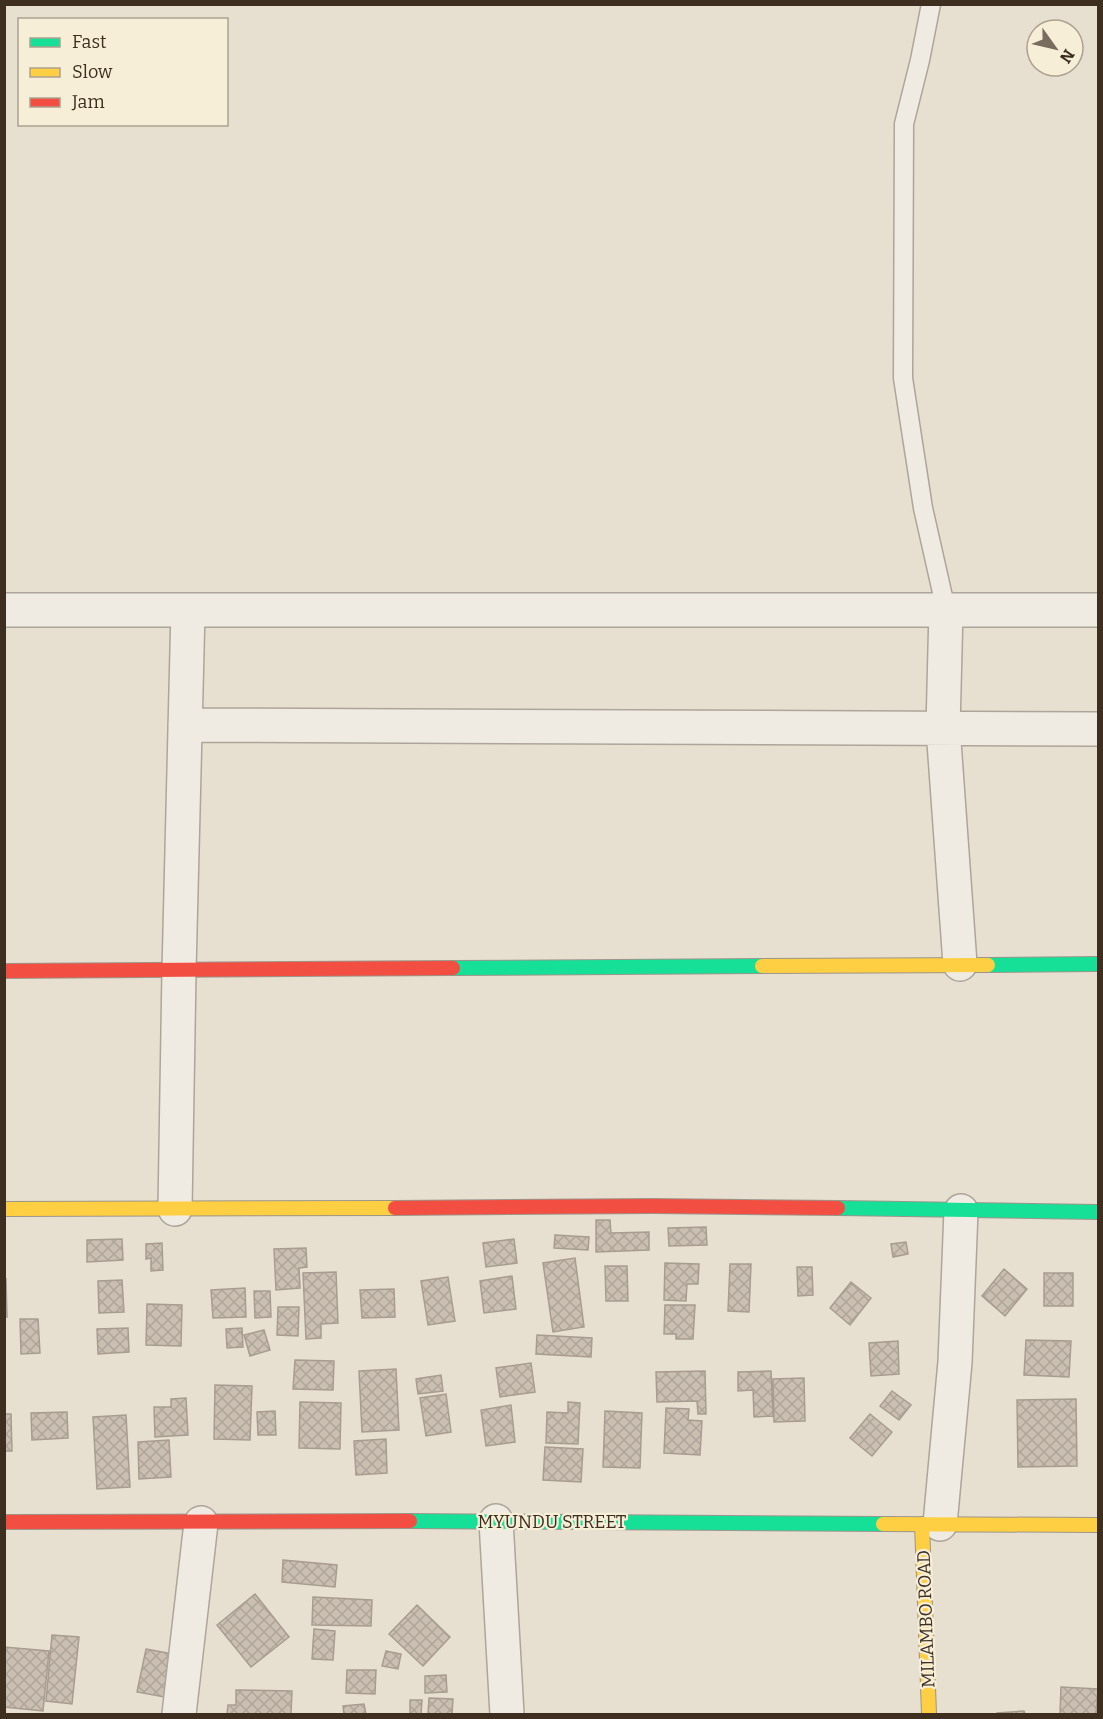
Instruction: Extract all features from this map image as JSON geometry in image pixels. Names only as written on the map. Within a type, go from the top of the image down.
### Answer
[{"type":"street","points":[[4,610],[1098,610]]},
{"type":"street","points":[[175,1209],[188,610]]},
{"type":"street","points":[[946,610],[943,728],[960,964]]},
{"type":"street","points":[[185,725],[1098,729]]},
{"type":"street","points":[[4,971],[1098,964]]},
{"type":"street","points":[[4,1209],[652,1206],[1098,1212]]},
{"type":"street","points":[[931,1524],[955,1362],[961,1210]]},
{"type":"street","points":[[496,1521],[507,1714]]},
{"type":"street","name":"MYUNDU STREET","points":[[4,1522],[496,1521],[1098,1525]]},
{"type":"street","points":[[179,1714],[201,1523]]},
{"type":"street","name":"MILAMBO ROAD","points":[[929,1714],[931,1524]]},
{"type":"lane","points":[[931,4],[921,60],[904,124],[903,378],[922,508],[946,610]]},
{"type":"building","points":[[596,1220],[610,1220],[611,1233],[649,1232],[649,1250],[596,1252]]},
{"type":"building","points":[[706,1227],[707,1245],[669,1246],[668,1228]]},
{"type":"building","points":[[555,1235],[589,1237],[588,1250],[554,1248]]},
{"type":"building","points":[[122,1239],[123,1260],[87,1262],[87,1240]]},
{"type":"building","points":[[514,1239],[517,1263],[486,1267],[483,1243]]},
{"type":"building","points":[[906,1242],[908,1254],[893,1257],[891,1244]]},
{"type":"building","points":[[162,1243],[163,1270],[151,1271],[151,1258],[146,1259],[146,1244]]},
{"type":"building","points":[[306,1248],[307,1267],[299,1268],[300,1288],[276,1290],[274,1249]]},
{"type":"building","points":[[575,1258],[584,1327],[553,1332],[543,1263]]},
{"type":"building","points":[[665,1263],[699,1264],[698,1284],[687,1284],[686,1301],[664,1300]]},
{"type":"building","points":[[730,1264],[751,1264],[749,1312],[728,1311]]},
{"type":"building","points":[[605,1266],[627,1266],[628,1301],[606,1301]]},
{"type":"building","points":[[797,1267],[812,1267],[813,1295],[798,1296]]},
{"type":"building","points":[[1004,1269],[1027,1289],[1005,1316],[982,1296]]},
{"type":"building","points":[[336,1272],[338,1323],[321,1324],[321,1338],[306,1339],[303,1273]]},
{"type":"building","points":[[1044,1273],[1073,1273],[1073,1306],[1044,1306]]},
{"type":"building","points":[[512,1276],[516,1309],[484,1313],[480,1281]]},
{"type":"building","points":[[448,1277],[455,1321],[428,1325],[421,1281]]},
{"type":"building","points":[[6,1279],[7,1317],[4,1317],[4,1280]]},
{"type":"building","points":[[122,1280],[124,1312],[99,1313],[98,1281]]},
{"type":"building","points":[[851,1282],[871,1298],[850,1325],[830,1308]]},
{"type":"building","points":[[245,1288],[246,1317],[213,1318],[211,1290]]},
{"type":"building","points":[[394,1289],[395,1317],[362,1318],[360,1290]]},
{"type":"building","points":[[254,1291],[270,1291],[271,1317],[255,1318]]},
{"type":"building","points":[[147,1304],[182,1305],[181,1346],[146,1345]]},
{"type":"building","points":[[665,1305],[695,1305],[693,1339],[676,1339],[676,1334],[664,1334]]},
{"type":"building","points":[[278,1307],[299,1307],[298,1336],[277,1335]]},
{"type":"building","points":[[20,1319],[38,1319],[40,1353],[21,1354]]},
{"type":"building","points":[[128,1328],[129,1352],[98,1354],[97,1329]]},
{"type":"building","points":[[242,1328],[243,1347],[227,1348],[226,1329]]},
{"type":"building","points":[[264,1330],[270,1350],[250,1356],[244,1335]]},
{"type":"building","points":[[537,1335],[592,1338],[591,1357],[536,1354]]},
{"type":"building","points":[[1026,1340],[1071,1341],[1069,1377],[1024,1375]]},
{"type":"building","points":[[898,1341],[899,1374],[871,1376],[869,1343]]},
{"type":"building","points":[[295,1360],[334,1361],[333,1390],[293,1389]]},
{"type":"building","points":[[531,1363],[535,1392],[500,1397],[496,1368]]},
{"type":"building","points":[[396,1369],[399,1430],[362,1432],[359,1371]]},
{"type":"building","points":[[705,1371],[706,1414],[698,1414],[697,1401],[657,1402],[656,1372]]},
{"type":"building","points":[[771,1371],[773,1416],[754,1417],[753,1390],[738,1391],[738,1372]]},
{"type":"building","points":[[441,1375],[443,1391],[418,1394],[416,1379]]},
{"type":"building","points":[[804,1378],[805,1421],[774,1422],[773,1379]]},
{"type":"building","points":[[215,1385],[252,1386],[250,1440],[214,1439]]},
{"type":"building","points":[[892,1391],[911,1405],[899,1420],[880,1406]]},
{"type":"building","points":[[446,1394],[451,1432],[426,1436],[420,1398]]},
{"type":"building","points":[[186,1398],[188,1435],[155,1437],[154,1407],[171,1407],[171,1399]]},
{"type":"building","points":[[1076,1399],[1077,1466],[1018,1467],[1017,1400]]},
{"type":"building","points":[[300,1402],[341,1403],[340,1449],[299,1448]]},
{"type":"building","points":[[568,1402],[580,1403],[578,1444],[546,1443],[547,1412],[568,1413]]},
{"type":"building","points":[[511,1405],[515,1442],[486,1446],[481,1410]]},
{"type":"building","points":[[666,1408],[689,1409],[688,1420],[702,1421],[700,1455],[664,1453]]},
{"type":"building","points":[[275,1411],[276,1435],[258,1435],[257,1412]]},
{"type":"building","points":[[605,1411],[642,1413],[640,1468],[603,1467]]},
{"type":"building","points":[[67,1412],[68,1438],[32,1440],[31,1413]]},
{"type":"building","points":[[4,1414],[11,1414],[12,1451],[4,1451]]},
{"type":"building","points":[[870,1414],[892,1432],[872,1456],[850,1438]]},
{"type":"building","points":[[126,1415],[130,1487],[97,1489],[93,1417]]},
{"type":"building","points":[[386,1439],[387,1473],[356,1475],[354,1441]]},
{"type":"building","points":[[169,1440],[171,1477],[139,1479],[138,1442]]},
{"type":"building","points":[[545,1447],[583,1449],[581,1482],[543,1480]]},
{"type":"building","points":[[283,1560],[337,1565],[335,1587],[282,1582]]},
{"type":"building","points":[[255,1594],[289,1637],[251,1667],[217,1625]]},
{"type":"building","points":[[313,1597],[372,1600],[371,1626],[312,1625]]},
{"type":"building","points":[[417,1605],[450,1637],[423,1666],[389,1634]]},
{"type":"building","points":[[314,1629],[335,1631],[333,1660],[312,1659]]},
{"type":"building","points":[[52,1635],[79,1637],[72,1704],[46,1701]]},
{"type":"building","points":[[4,1647],[49,1651],[43,1711],[4,1707]]},
{"type":"building","points":[[146,1649],[184,1656],[175,1699],[137,1692]]},
{"type":"building","points":[[386,1651],[401,1654],[398,1669],[382,1666]]},
{"type":"building","points":[[347,1670],[376,1670],[375,1694],[346,1693]]},
{"type":"building","points":[[446,1675],[447,1692],[425,1693],[425,1676]]},
{"type":"building","points":[[1061,1687],[1098,1689],[1096,1714],[1060,1714]]},
{"type":"building","points":[[236,1690],[292,1691],[291,1714],[227,1714],[228,1705],[236,1705]]},
{"type":"building","points":[[429,1698],[453,1699],[452,1714],[428,1714]]},
{"type":"building","points":[[410,1700],[422,1700],[421,1714],[410,1714]]},
{"type":"building","points":[[364,1704],[366,1714],[344,1714],[343,1706]]},
{"type":"building","points":[[1024,1711],[1025,1714],[997,1714],[997,1713]]},
{"type":"traffic: fast","points":[[988,965],[1098,964]]},
{"type":"traffic: fast","points":[[453,968],[762,966]]},
{"type":"traffic: fast","points":[[838,1208],[1098,1212]]},
{"type":"traffic: fast","points":[[410,1521],[883,1524]]},
{"type":"traffic: slow","points":[[762,966],[988,965]]},
{"type":"traffic: slow","points":[[4,1209],[395,1208]]},
{"type":"traffic: slow","points":[[883,1524],[1098,1525]]},
{"type":"traffic: slow","points":[[922,1524],[929,1714]]},
{"type":"traffic: jam","points":[[4,971],[453,968]]},
{"type":"traffic: jam","points":[[395,1208],[653,1206],[838,1208]]},
{"type":"traffic: jam","points":[[4,1522],[410,1521]]}]
